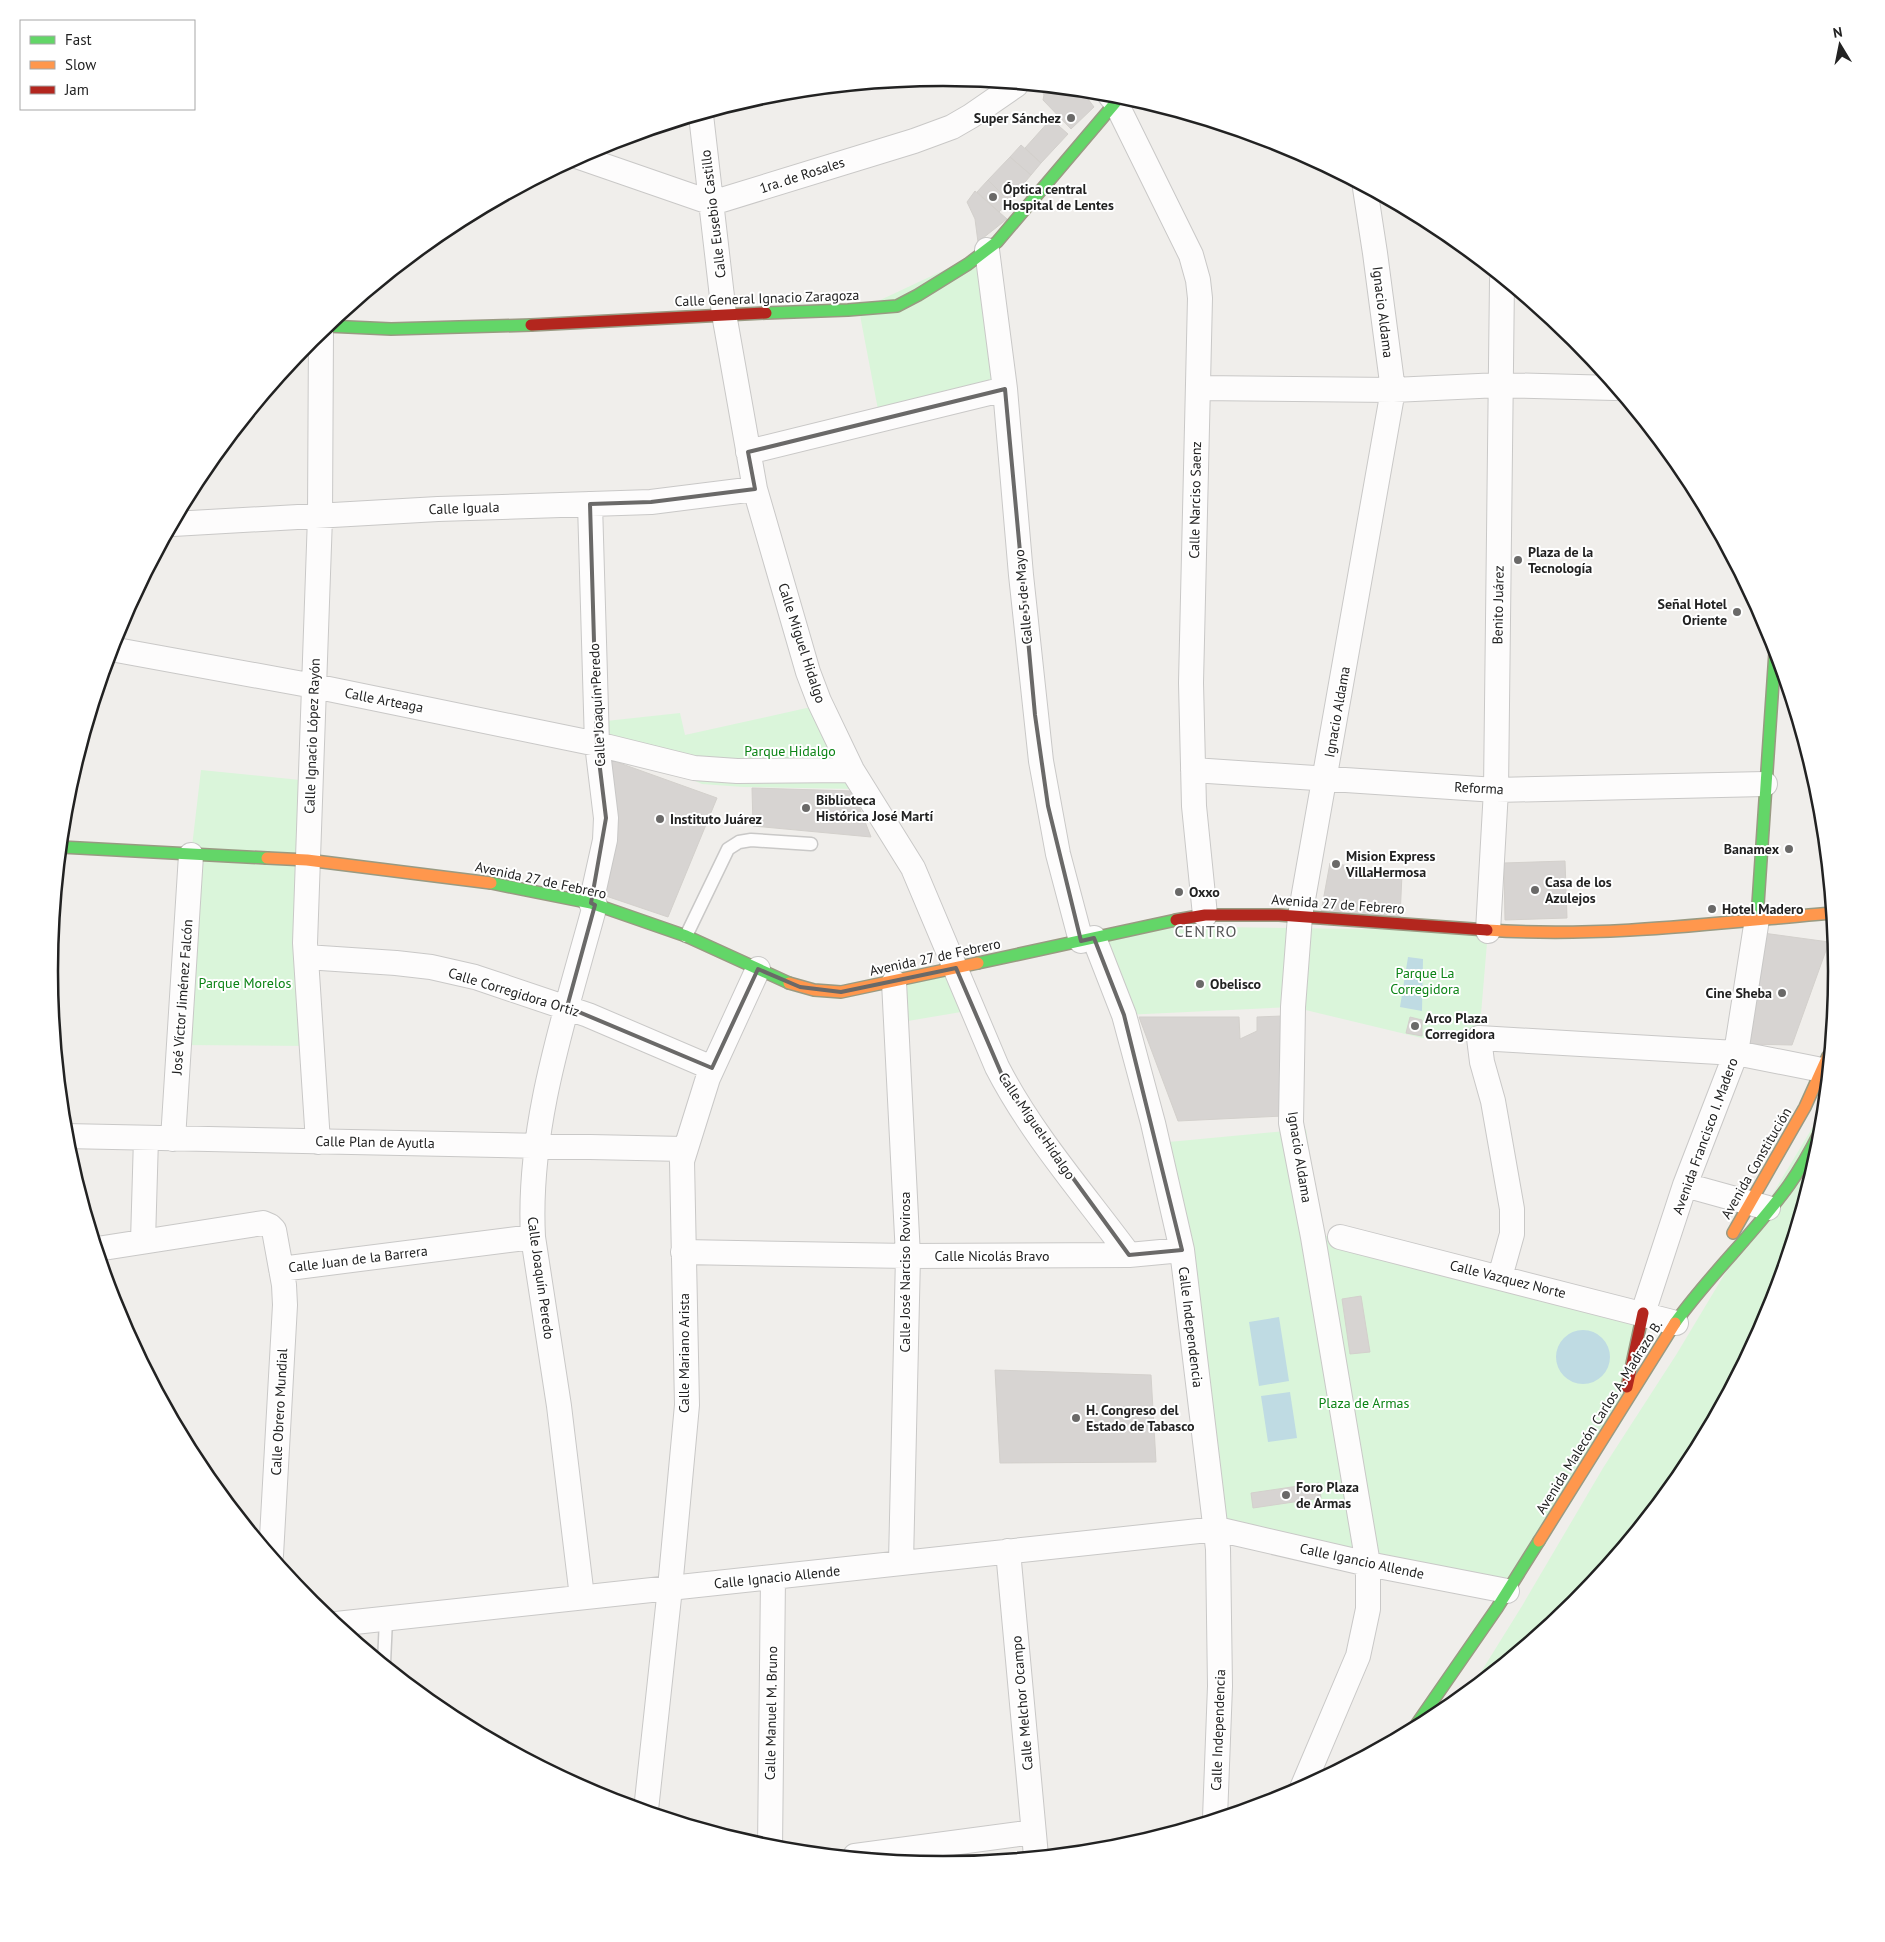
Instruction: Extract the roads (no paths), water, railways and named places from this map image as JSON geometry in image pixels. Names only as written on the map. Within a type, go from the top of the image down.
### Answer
[{"type":"main road","name":"Calle General Ignacio Zaragoza","points":[[337,326],[391,329],[521,326],[724,314],[887,308],[906,303],[968,264],[987,250],[1008,230],[1112,102]]},
{"type":"main road","name":"Avenida Francisco I. Madero","points":[[1757,919],[1774,668]]},
{"type":"main road","name":"Avenida 27 de Febrero","points":[[66,847],[307,860],[477,880],[593,904],[686,936],[800,987],[827,992],[841,992],[894,982],[1205,915],[1254,914],[1300,916],[1534,933],[1634,930],[1826,913]]},
{"type":"main road","name":"Avenida Constitución","points":[[1705,1283],[1761,1206],[1822,1070]]},
{"type":"main road","name":"Avenida Malecón Carlos A. Madrazo B.","points":[[1424,1713],[1507,1591],[1676,1322],[1761,1206],[1797,1173],[1808,1154]]},
{"type":"main road","name":"Avenida Francisco I. Madero","points":[[1623,1404],[1643,1313]]},
{"type":"street","name":"1ra. de Rosales","points":[[712,203],[914,141],[946,129],[971,116],[1009,89]]},
{"type":"street","name":"Calle Narciso Saenz","points":[[1119,104],[1196,267],[1200,298],[1191,683],[1197,842],[1205,915]]},
{"type":"street","name":"Calle Eusebio Castillo","points":[[702,120],[724,314]]},
{"type":"street","points":[[588,160],[712,203]]},
{"type":"street","name":"Ignacio Aldama","points":[[1306,1777],[1358,1656],[1368,1610],[1368,1564],[1313,1237],[1291,1122],[1293,1007],[1300,916],[1393,390],[1366,195]]},
{"type":"street","name":"Calle 5 de Mayo","points":[[987,250],[1005,389],[1022,584],[1041,761],[1058,854],[1087,939]]},
{"type":"street","name":"Benito Juárez","points":[[1488,931],[1496,790],[1502,286]]},
{"type":"street","name":"Calle Miguel Hidalgo","points":[[724,314],[755,489],[808,672],[819,701],[852,770],[913,868],[1008,1089],[1049,1148],[1129,1255]]},
{"type":"street","name":"Calle Ignacio López Rayón","points":[[318,1142],[306,957],[307,860],[320,517],[321,341]]},
{"type":"street","points":[[1198,388],[1393,390],[1500,385],[1609,388]]},
{"type":"street","points":[[748,452],[1005,389]]},
{"type":"street","name":"Calle Iguala","points":[[179,524],[438,509],[651,502],[755,489]]},
{"type":"street","name":"Calle Joaquín Peredo","points":[[582,1596],[559,1406],[533,1238],[532,1210],[537,1145],[543,1104],[593,904],[605,840],[606,818],[597,744],[590,504]]},
{"type":"street","name":"Calle Arteaga","points":[[118,650],[314,686],[597,744],[694,768],[716,771],[852,770]]},
{"type":"street","name":"Reforma","points":[[1193,770],[1496,790],[1765,784]]},
{"type":"street","name":"José Víctor Jiménez Falcón","points":[[173,1139],[191,855]]},
{"type":"street","name":"Avenida Francisco I. Madero","points":[[1643,1313],[1685,1185],[1736,1053],[1757,919]]},
{"type":"street","name":"Calle Independencia","points":[[1087,939],[1124,1015],[1153,1123],[1182,1250],[1217,1528],[1220,1686],[1215,1813]]},
{"type":"street","name":"Calle Corregidora Ortiz","points":[[306,957],[377,960],[431,967],[474,977],[567,1007],[712,1068]]},
{"type":"street","name":"Calle Mariano Arista","points":[[647,1805],[670,1588],[687,1395],[681,1165],[684,1149],[712,1068],[758,968]]},
{"type":"street","name":"Calle José Narciso Rovirosa","points":[[894,982],[908,1256],[901,1562]]},
{"type":"street","points":[[1500,1277],[1512,1234],[1512,1209],[1498,1131],[1482,1062],[1479,1038],[1736,1053],[1823,1063]]},
{"type":"street","name":"Calle Plan de Ayutla","points":[[74,1136],[684,1149]]},
{"type":"street","points":[[143,1242],[146,1138]]},
{"type":"street","points":[[1685,1185],[1761,1206]]},
{"type":"street","name":"Calle Juan de la Barrera","points":[[102,1248],[265,1224],[274,1230],[281,1269],[533,1238]]},
{"type":"street","name":"Calle Vazquez Norte","points":[[1340,1237],[1676,1322]]},
{"type":"street","name":"Calle Nicolás Bravo","points":[[683,1252],[908,1256],[1129,1255],[1182,1250]]},
{"type":"street","name":"Calle Obrero Mundial","points":[[271,1548],[284,1305],[281,1269]]},
{"type":"street","name":"Calle Igancio Allende","points":[[1217,1528],[1368,1564],[1507,1591]]},
{"type":"street","name":"Calle Ignacio Allende","points":[[345,1623],[582,1596],[773,1578],[901,1562],[1217,1528]]},
{"type":"street","name":"Calle Melchor Ocampo","points":[[1008,1551],[1035,1850]]},
{"type":"street","name":"Calle Manuel M. Bruno","points":[[770,1839],[773,1578]]},
{"type":"street","points":[[876,1853],[1033,1832]]},
{"type":"lane","points":[[928,273],[968,264]]},
{"type":"lane","points":[[686,936],[728,849],[739,842],[751,840],[811,844]]},
{"type":"lane","points":[[384,1657],[386,1619]]},
{"type":"water","points":[[1408,957],[1423,959],[1422,1011],[1400,1007]]},
{"type":"water","points":[[1279,1317],[1289,1381],[1259,1386],[1249,1322]]},
{"type":"water","points":[[1578,1330],[1588,1330],[1598,1334],[1606,1342],[1610,1357],[1606,1372],[1598,1380],[1588,1384],[1578,1384],[1568,1380],[1560,1372],[1556,1362],[1556,1352],[1560,1342],[1568,1334]]},
{"type":"water","points":[[1290,1392],[1297,1438],[1268,1442],[1261,1396]]},
{"type":"place","name":"Super Sánchez","points":[[1071,118]]},
{"type":"place","name":"Óptica central Hospital de Lentes","points":[[993,197]]},
{"type":"place","name":"Plaza de la Tecnología","points":[[1518,560]]},
{"type":"place","name":"Señal Hotel Oriente","points":[[1737,612]]},
{"type":"place","name":"Biblioteca Histórica José Martí","points":[[806,808]]},
{"type":"place","name":"Instituto Juárez","points":[[660,819]]},
{"type":"place","name":"Banamex","points":[[1789,849]]},
{"type":"place","name":"Mision Express VillaHermosa","points":[[1336,864]]},
{"type":"place","name":"Casa de los Azulejos","points":[[1535,890]]},
{"type":"place","name":"Oxxo","points":[[1179,892]]},
{"type":"place","name":"Hotel Madero","points":[[1712,909]]},
{"type":"place","name":"Obelisco","points":[[1200,984]]},
{"type":"place","name":"Cine Sheba","points":[[1782,993]]},
{"type":"place","name":"Arco Plaza Corregidora","points":[[1415,1026]]},
{"type":"place","name":"H. Congreso del Estado de Tabasco","points":[[1076,1418]]},
{"type":"place","name":"Foro Plaza de Armas","points":[[1286,1495]]},
{"type":"district","name":"CENTRO","points":[[1206,931]]},
{"type":"park label","name":"Parque Hidalgo","points":[[790,751]]},
{"type":"park label","name":"Parque La Corregidora","points":[[1425,982]]},
{"type":"park label","name":"Parque Morelos","points":[[245,983]]},
{"type":"park label","name":"Plaza de Armas","points":[[1364,1403]]}]
